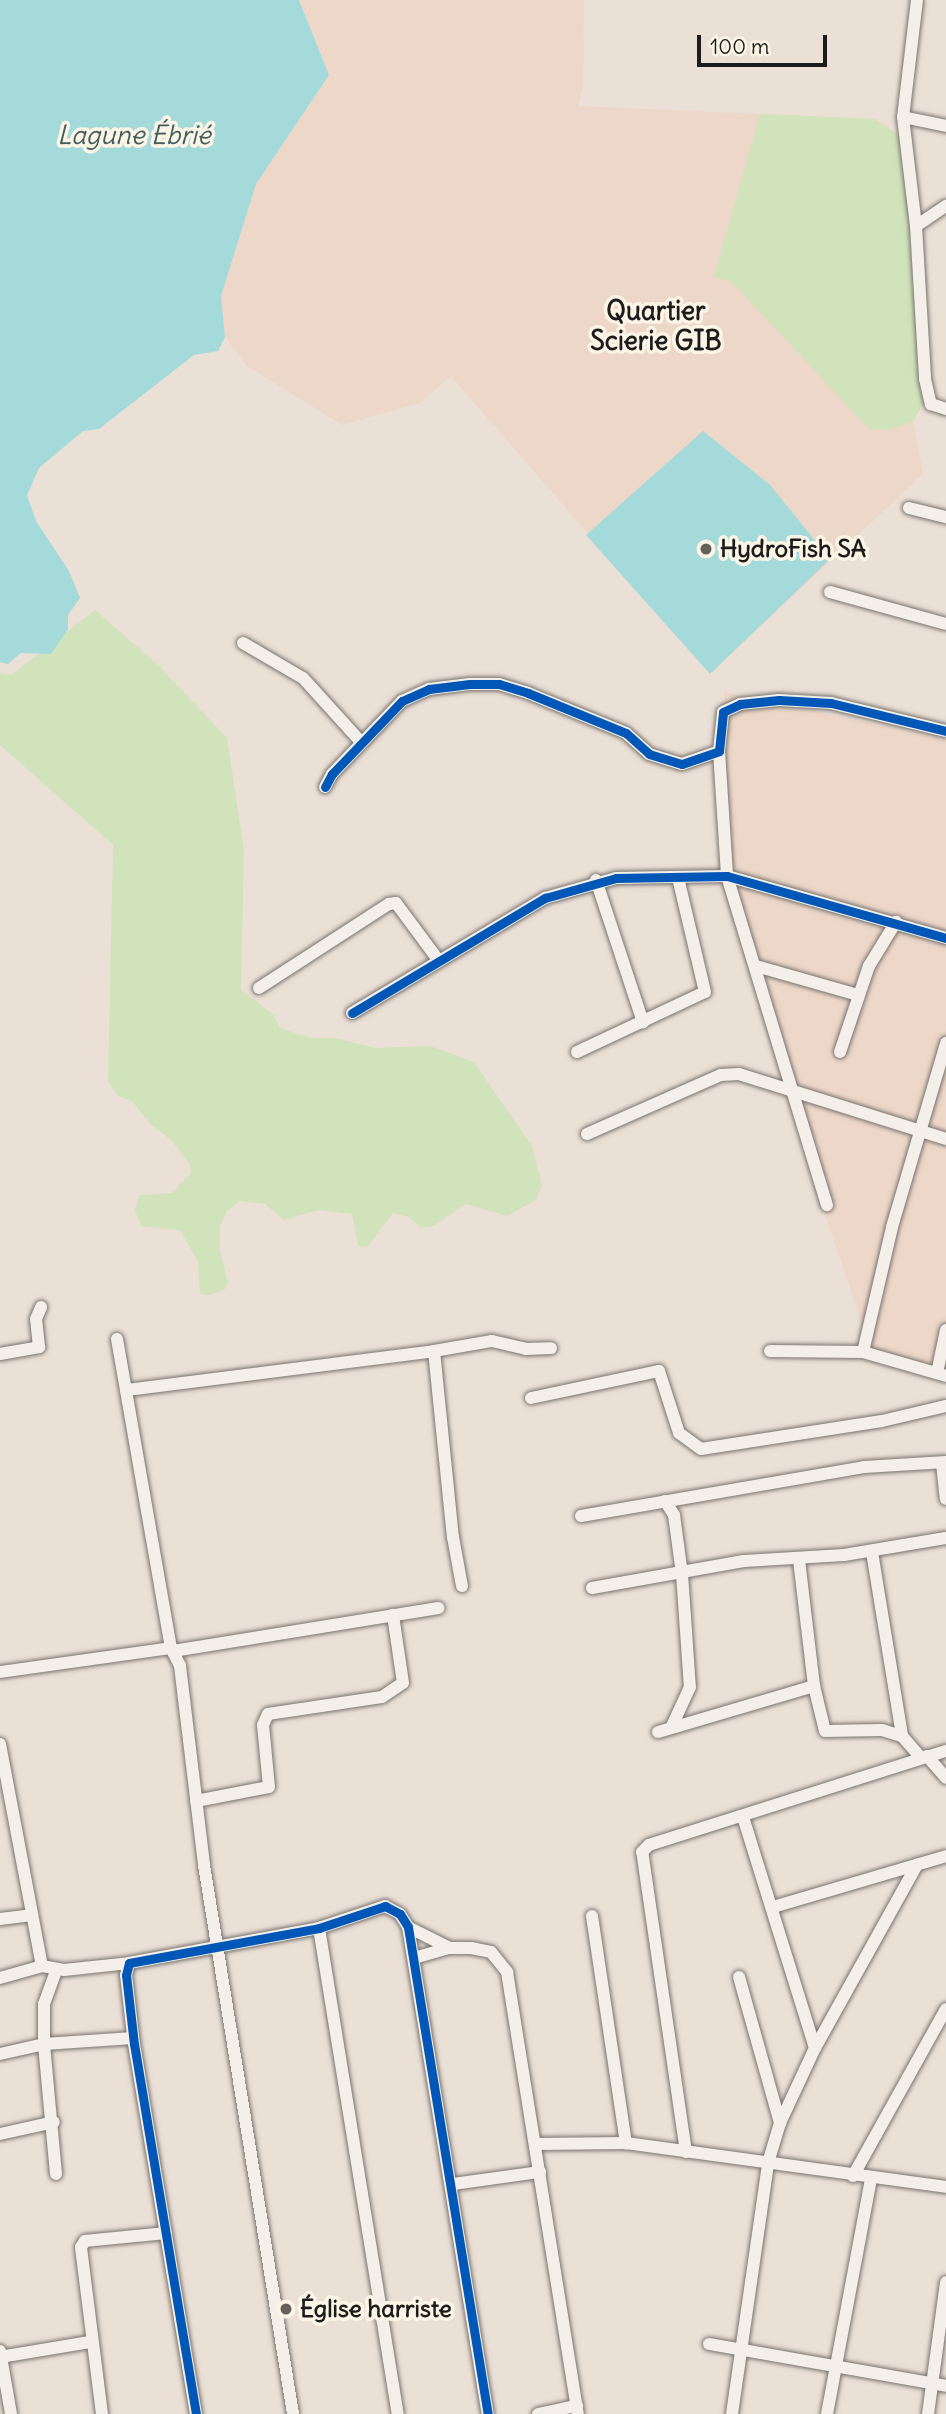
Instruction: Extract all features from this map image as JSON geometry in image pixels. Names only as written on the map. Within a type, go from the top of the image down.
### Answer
[{"type":"street","points":[[917,0],[903,117],[916,226],[925,379],[933,400],[931,404],[946,409]]},
{"type":"street","points":[[903,117],[946,126]]},
{"type":"street","points":[[916,226],[946,206]]},
{"type":"street","points":[[933,400],[946,392]]},
{"type":"street","points":[[909,508],[946,517]]},
{"type":"street","points":[[830,592],[946,624]]},
{"type":"street","points":[[243,643],[303,678],[361,743]]},
{"type":"street","points":[[325,787],[361,743],[402,701],[429,689],[499,684],[626,733],[649,754],[682,764],[719,751]]},
{"type":"street","points":[[827,1205],[789,1089],[756,966],[727,876],[718,733],[728,706],[779,700],[831,703],[946,731]]},
{"type":"street","points":[[352,1013],[545,898],[596,880],[727,876],[946,938]]},
{"type":"street","points":[[577,1052],[705,992],[678,878]]},
{"type":"street","points":[[596,880],[643,1022]]},
{"type":"street","points":[[259,988],[389,904],[396,903],[439,961]]},
{"type":"street","points":[[840,1052],[858,995],[896,922]]},
{"type":"street","points":[[756,966],[858,995]]},
{"type":"street","points":[[863,1352],[892,1227],[923,1132],[946,1043]]},
{"type":"street","points":[[587,1134],[721,1075],[739,1074],[946,1139]]},
{"type":"street","points":[[0,1354],[39,1347],[36,1319],[41,1307]]},
{"type":"street","points":[[770,1350],[863,1352],[942,1375],[946,1330]]},
{"type":"street","points":[[117,1339],[172,1649],[180,1667],[196,1801],[293,2414]]},
{"type":"street","points":[[127,1390],[434,1351],[492,1341],[526,1349],[551,1348]]},
{"type":"street","points":[[434,1351],[451,1524],[462,1586]]},
{"type":"street","points":[[531,1398],[659,1371],[680,1433],[701,1449],[882,1421],[946,1406]]},
{"type":"street","points":[[581,1516],[879,1465],[944,1462],[946,1499]]},
{"type":"street","points":[[665,1501],[674,1515],[682,1574],[690,1687],[673,1726]]},
{"type":"street","points":[[592,1588],[744,1561],[799,1560],[872,1552],[946,1538]]},
{"type":"street","points":[[872,1552],[902,1736]]},
{"type":"street","points":[[799,1560],[814,1686],[825,1731],[882,1730],[902,1736],[946,1778]]},
{"type":"street","points":[[0,1672],[439,1608]]},
{"type":"street","points":[[196,1801],[269,1787],[264,1725],[268,1714],[382,1697],[403,1683],[393,1615]]},
{"type":"street","points":[[658,1732],[814,1686]]},
{"type":"street","points":[[0,1744],[42,1966]]},
{"type":"street","points":[[687,2152],[640,1859],[649,1845],[946,1751]]},
{"type":"street","points":[[744,1817],[815,2048]]},
{"type":"street","points":[[773,1907],[946,1856]]},
{"type":"street","points":[[732,2414],[768,2164],[780,2123],[815,2048],[916,1865]]},
{"type":"street","points":[[0,1978],[42,1966],[57,1969],[129,1963],[319,1928],[385,1906],[397,1911],[408,1927],[414,1958],[453,2184],[488,2414]]},
{"type":"street","points":[[0,1919],[32,1915]]},
{"type":"street","points":[[592,1916],[626,2143]]},
{"type":"street","points":[[408,1927],[450,1948],[491,1952],[507,1972],[577,2410],[538,2414]]},
{"type":"street","points":[[319,1928],[398,2414]]},
{"type":"street","points":[[414,1958],[450,1948]]},
{"type":"street","points":[[129,1963],[126,1975],[133,2038],[196,2414]]},
{"type":"street","points":[[56,2174],[54,2122],[44,2044],[44,2004],[57,1969]]},
{"type":"street","points":[[739,1977],[780,2123]]},
{"type":"street","points":[[853,2176],[946,2009]]},
{"type":"street","points":[[0,2054],[44,2044],[133,2038]]},
{"type":"street","points":[[0,2134],[54,2122]]},
{"type":"street","points":[[536,2144],[626,2143],[871,2179],[946,2187]]},
{"type":"street","points":[[453,2184],[540,2172]]},
{"type":"street","points":[[827,2414],[871,2179]]},
{"type":"street","points":[[102,2414],[81,2262],[85,2241],[166,2233]]},
{"type":"street","points":[[928,2414],[939,2385],[946,2283]]},
{"type":"street","points":[[0,2357],[90,2342]]},
{"type":"street","points":[[709,2344],[939,2385]]},
{"type":"street","points":[[0,2351],[11,2414]]},
{"type":"shaded area","points":[[299,0],[584,0],[583,85],[578,106],[874,119],[889,126],[924,402],[913,421],[923,474],[710,674],[451,376],[420,403],[342,425],[247,366],[225,337],[221,296],[256,184],[329,75]]},
{"type":"shaded area","points":[[724,692],[946,739],[946,1373],[871,1350],[825,1214],[731,872]]},
{"type":"green space","points":[[760,114],[874,119],[900,136],[906,149],[924,402],[913,421],[889,430],[869,429],[731,281],[714,277]]},
{"type":"green space","points":[[95,610],[158,665],[227,738],[244,851],[241,990],[273,1014],[280,1028],[311,1038],[336,1038],[375,1048],[430,1046],[474,1062],[532,1146],[542,1185],[536,1200],[507,1216],[466,1204],[431,1227],[421,1228],[409,1217],[393,1213],[367,1247],[358,1246],[352,1214],[318,1210],[284,1220],[265,1204],[240,1201],[227,1211],[220,1226],[220,1251],[228,1283],[224,1290],[208,1295],[200,1294],[198,1262],[180,1230],[141,1226],[135,1211],[139,1195],[172,1193],[191,1173],[191,1166],[171,1140],[149,1123],[133,1102],[117,1095],[108,1081],[113,845],[0,745],[0,673],[11,675]]},
{"type":"water","name":"Lagune Ébrié","points":[[0,0],[299,0],[329,75],[256,184],[221,296],[225,337],[218,351],[194,355],[99,429],[83,431],[39,468],[27,495],[36,521],[69,571],[80,598],[68,615],[68,629],[51,654],[21,653],[8,664],[0,662]]},
{"type":"water","name":"HydroFish SA","points":[[703,431],[770,485],[830,559],[710,674],[586,535]]},
{"type":"cycle path","points":[[325,787],[332,774],[402,701],[429,689],[470,684],[499,684],[528,693],[626,733],[649,754],[682,764],[719,751],[723,712],[740,704],[779,700],[831,703],[946,731]]},
{"type":"cycle path","points":[[352,1013],[545,898],[616,878],[727,876],[946,938]]},
{"type":"cycle path","points":[[196,2414],[134,2044],[126,1975],[129,1963],[319,1928],[385,1906],[400,1914],[408,1927],[488,2414]]},
{"type":"place","name":"HydroFish SA","points":[[706,549]]},
{"type":"place","name":"Église harriste","points":[[286,2309]]},
{"type":"district","name":"Quartier Scierie GIB","points":[[656,326]]}]
